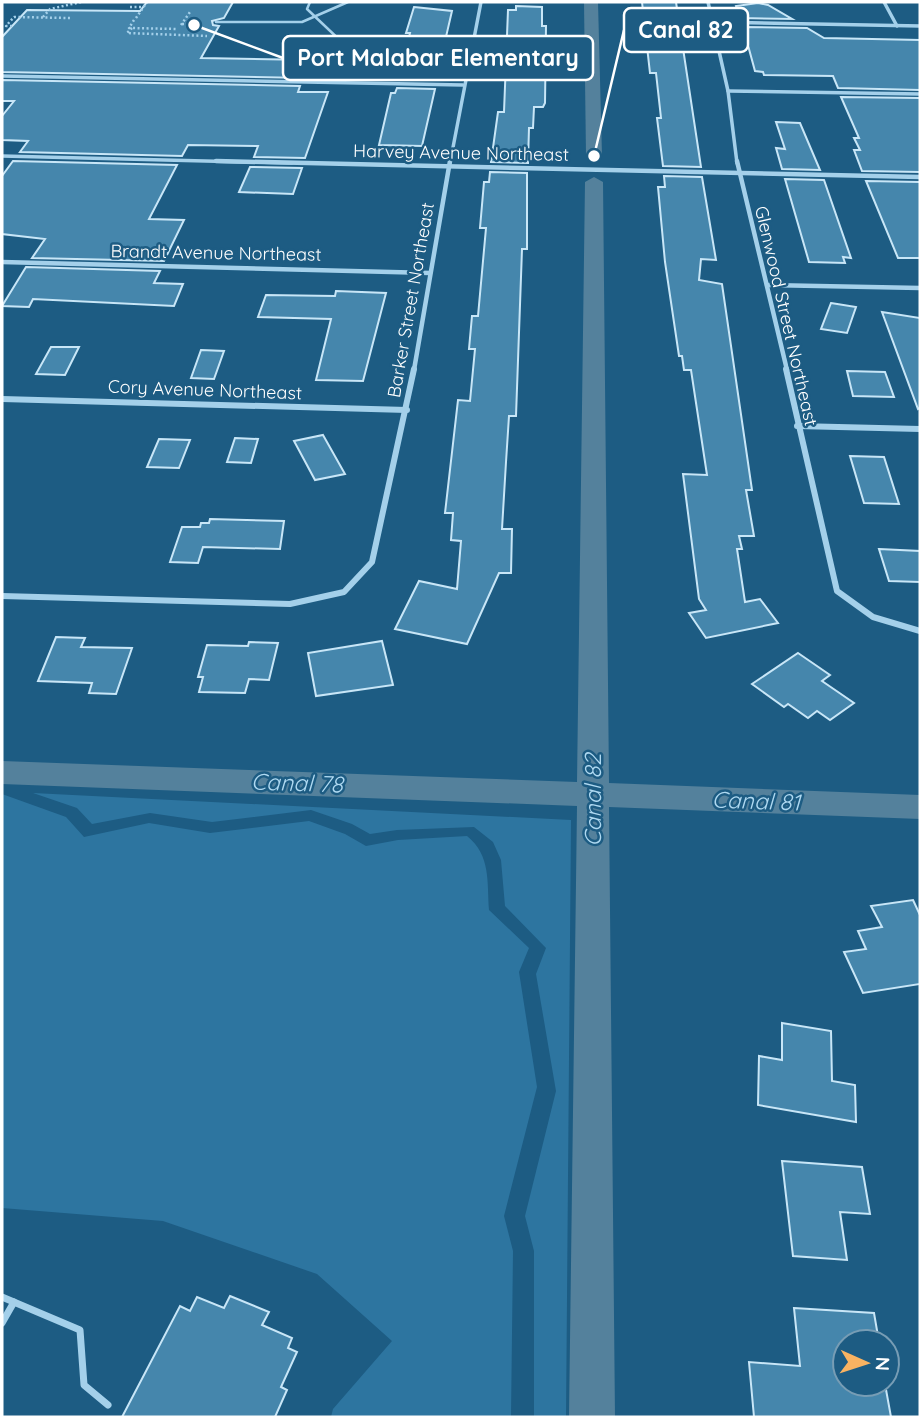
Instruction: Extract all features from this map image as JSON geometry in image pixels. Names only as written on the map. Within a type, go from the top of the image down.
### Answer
[{"type":"street","name":"Barker Street Northeast","points":[[2,596],[290,604],[344,592],[372,562],[407,410],[448,167],[481,2]]},
{"type":"street","name":"Glenwood Street Northeast","points":[[708,2],[728,91],[738,173],[767,285],[836,591],[873,617],[920,631]]},
{"type":"street","points":[[884,2],[897,26]]},
{"type":"street","points":[[713,23],[920,26]]},
{"type":"street","points":[[2,76],[463,85]]},
{"type":"street","points":[[728,91],[920,94]]},
{"type":"street","name":"Harvey Avenue Northeast","points":[[2,156],[920,177]]},
{"type":"street","name":"Brandt Avenue Northeast","points":[[2,262],[430,273]]},
{"type":"street","points":[[767,285],[920,288]]},
{"type":"street","name":"Cory Avenue Northeast","points":[[2,399],[407,410]]},
{"type":"street","points":[[797,426],[920,429]]},
{"type":"lane","points":[[310,2],[307,9],[346,46],[337,82]]},
{"type":"lane","points":[[216,22],[291,23],[348,2]]},
{"type":"lane","points":[[2,1297],[79,1330],[83,1385],[108,1405]]},
{"type":"lane","points":[[2,1323],[14,1302]]},
{"type":"path","points":[[43,18],[50,9],[80,2]]},
{"type":"path","points":[[134,2],[130,7],[143,7]]},
{"type":"path","points":[[147,2],[129,28],[178,29]]},
{"type":"path","points":[[177,35],[190,12]]},
{"type":"path","points":[[6,26],[14,17],[70,18]]},
{"type":"path","points":[[2,25],[12,26]]},
{"type":"shaded area","points":[[33,793],[571,820],[566,1417],[534,1417],[534,1251],[525,1216],[556,1091],[536,974],[546,948],[505,906],[501,860],[493,842],[474,827],[397,830],[370,834],[352,824],[311,810],[212,822],[150,813],[92,824],[77,808]]},
{"type":"shaded area","points":[[2,794],[66,817],[84,837],[149,823],[210,833],[309,821],[345,834],[366,846],[398,840],[467,836],[475,843],[484,860],[489,910],[529,948],[519,972],[537,1087],[504,1216],[513,1251],[511,1417],[331,1417],[333,1409],[392,1341],[317,1274],[163,1221],[2,1208]]},
{"type":"building","points":[[147,2],[233,2],[224,18],[212,21],[213,25],[219,26],[201,58],[311,60],[304,78],[2,72],[2,37],[27,10],[140,11]]},
{"type":"building","points":[[642,2],[676,2],[701,167],[663,166],[657,118],[661,118],[656,73],[650,73]]},
{"type":"building","points":[[758,3],[768,5],[792,19],[740,18],[736,6]]},
{"type":"building","points":[[516,6],[542,7],[542,26],[546,26],[545,103],[543,107],[534,107],[533,128],[529,128],[528,163],[491,162],[498,112],[504,112],[508,10],[516,10]]},
{"type":"building","points":[[414,7],[452,11],[436,80],[399,79],[410,33],[406,33]]},
{"type":"building","points":[[743,27],[807,28],[824,38],[920,40],[920,90],[838,88],[833,76],[764,75],[763,72],[755,71]]},
{"type":"building","points":[[2,80],[300,86],[298,92],[328,92],[305,158],[254,157],[258,146],[188,145],[182,156],[20,152],[28,141],[2,140],[2,116],[14,101],[2,101]]},
{"type":"building","points":[[397,88],[435,89],[422,146],[379,145],[391,93],[395,93]]},
{"type":"building","points":[[841,97],[920,98],[920,172],[862,171],[854,150],[860,150],[854,138],[859,138]]},
{"type":"building","points":[[776,122],[800,123],[820,170],[782,169],[776,148],[785,149]]},
{"type":"building","points":[[13,161],[177,165],[149,219],[184,220],[164,261],[32,258],[45,239],[2,234],[2,176]]},
{"type":"building","points":[[250,167],[302,168],[293,194],[239,192]]},
{"type":"building","points":[[490,172],[527,173],[527,249],[522,249],[516,416],[509,416],[502,529],[512,529],[511,573],[499,573],[467,644],[395,629],[419,581],[457,589],[461,541],[451,540],[453,513],[445,513],[458,400],[470,401],[475,349],[469,349],[472,316],[478,316],[486,228],[480,228],[484,182],[489,182]]},
{"type":"building","points":[[664,176],[702,177],[716,260],[701,259],[699,280],[722,284],[752,490],[746,490],[754,536],[739,536],[742,549],[737,549],[745,602],[760,599],[778,623],[706,638],[689,613],[706,610],[699,599],[683,474],[707,475],[691,370],[684,370],[682,356],[679,356],[665,262],[658,187],[665,187]]},
{"type":"building","points":[[785,179],[824,180],[851,258],[843,257],[845,263],[809,262]]},
{"type":"building","points":[[866,181],[920,182],[920,258],[898,258]]},
{"type":"building","points":[[26,267],[160,271],[154,283],[183,284],[174,306],[33,299],[29,307],[2,306]]},
{"type":"building","points":[[336,291],[386,293],[363,381],[316,380],[331,319],[258,317],[266,295],[335,296]]},
{"type":"building","points":[[831,303],[856,307],[847,333],[821,329]]},
{"type":"building","points":[[882,312],[920,318],[918,409]]},
{"type":"building","points":[[51,347],[79,347],[65,375],[36,374]]},
{"type":"building","points":[[201,350],[224,351],[214,379],[191,378]]},
{"type":"building","points":[[847,371],[885,372],[894,397],[853,396]]},
{"type":"building","points":[[323,435],[345,474],[315,480],[294,441]]},
{"type":"building","points":[[235,438],[258,439],[251,463],[227,462]]},
{"type":"building","points":[[159,439],[190,440],[179,468],[147,467]]},
{"type":"building","points":[[850,456],[884,457],[899,504],[864,503]]},
{"type":"building","points":[[210,519],[284,521],[280,549],[203,547],[198,563],[170,562],[182,527],[200,527],[201,523],[209,523]]},
{"type":"building","points":[[879,549],[920,551],[920,582],[889,581]]},
{"type":"building","points":[[56,637],[85,638],[81,647],[132,648],[116,694],[89,693],[92,683],[38,681]]},
{"type":"building","points":[[382,641],[393,685],[316,696],[308,653]]},
{"type":"building","points":[[249,642],[278,643],[269,680],[249,679],[245,693],[199,692],[203,677],[198,677],[207,645],[248,646]]},
{"type":"building","points":[[798,653],[830,675],[822,681],[854,703],[830,720],[817,711],[808,718],[788,704],[784,707],[752,684]]},
{"type":"building","points":[[913,900],[920,915],[920,984],[863,993],[844,952],[866,949],[858,931],[882,927],[871,906]]},
{"type":"building","points":[[782,1023],[831,1031],[832,1081],[855,1085],[856,1122],[758,1105],[759,1056],[782,1060]]},
{"type":"building","points":[[782,1161],[862,1167],[870,1214],[840,1212],[847,1260],[793,1256]]},
{"type":"building","points":[[230,1296],[269,1312],[262,1325],[292,1338],[288,1348],[297,1352],[281,1387],[287,1390],[275,1417],[122,1417],[180,1306],[190,1311],[197,1297],[224,1308]]},
{"type":"building","points":[[794,1308],[874,1313],[877,1328],[831,1328],[831,1398],[888,1398],[891,1417],[754,1417],[749,1362],[800,1366]]},
{"type":"waterway","name":"Canal 82","points":[[591,2],[594,156]]},
{"type":"waterway","name":"Canal 82","points":[[593,795],[594,182]]},
{"type":"waterway","name":"Canal 78","points":[[2,772],[593,795]]},
{"type":"waterway","name":"Canal 82","points":[[592,1417],[593,795]]},
{"type":"waterway","name":"Canal 81","points":[[593,795],[920,807]]},
{"type":"place","name":"Port Malabar Elementary","points":[[194,25]]},
{"type":"place","name":"Canal 82","points":[[594,156]]}]
